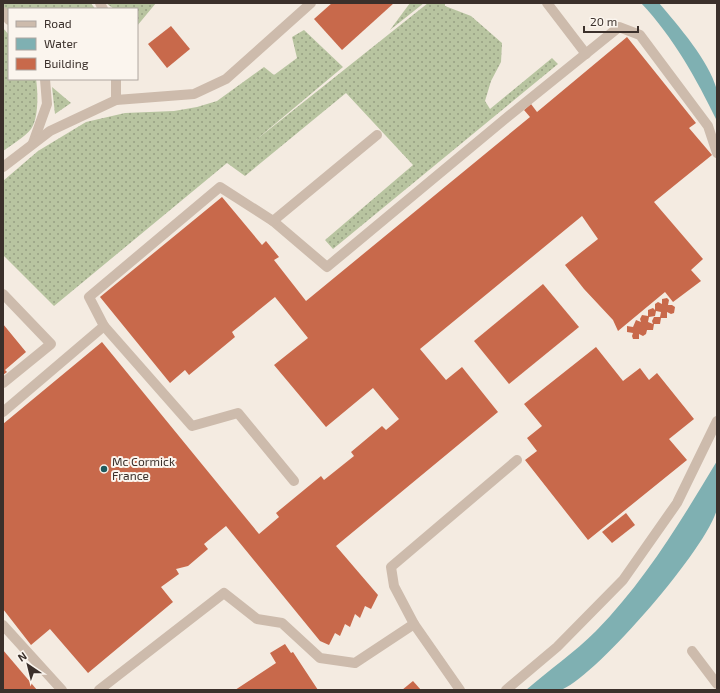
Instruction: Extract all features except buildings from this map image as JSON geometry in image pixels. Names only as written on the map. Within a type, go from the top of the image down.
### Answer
[{"type":"lane","points":[[3,167],[50,131],[116,100],[194,94],[226,79],[311,3]]},
{"type":"lane","points":[[547,3],[586,54]]},
{"type":"lane","points":[[294,481],[238,413],[192,426],[104,326],[89,297],[220,187],[273,221],[327,267],[505,119],[619,27],[640,35],[708,126],[717,153]]},
{"type":"lane","points":[[33,143],[47,104],[45,80]]},
{"type":"lane","points":[[116,80],[116,100]]},
{"type":"lane","points":[[273,221],[377,135]]},
{"type":"lane","points":[[3,294],[51,344],[3,383]]},
{"type":"lane","points":[[3,412],[104,326]]},
{"type":"lane","points":[[506,690],[557,648],[623,580],[677,503],[717,421]]},
{"type":"lane","points":[[460,690],[414,624],[394,586],[390,568],[517,460]]},
{"type":"lane","points":[[99,690],[224,593],[257,619],[282,624],[320,658],[355,663],[414,624]]},
{"type":"lane","points":[[3,625],[62,690]]},
{"type":"lane","points":[[692,651],[717,684]]},
{"type":"green space","points":[[3,3],[91,3],[94,8],[8,8],[8,13],[3,7]]},
{"type":"green space","points":[[106,3],[156,3],[138,25],[138,8],[113,8]]},
{"type":"green space","points":[[410,3],[424,3],[390,30]]},
{"type":"green space","points":[[428,3],[445,3],[445,6],[471,16],[502,43],[501,62],[491,81],[485,101],[490,109],[552,58],[558,64],[333,249],[325,240],[413,165],[346,93],[245,176],[227,163],[54,306],[3,255],[3,181],[38,151],[86,122],[125,113],[174,111],[197,107],[217,101],[264,67],[274,75],[297,58],[292,37],[304,30],[343,67],[251,144]]},
{"type":"green space","points":[[3,28],[8,34],[8,80],[36,80],[37,112],[34,124],[29,132],[3,151]]},
{"type":"green space","points":[[52,87],[71,103],[55,114]]},
{"type":"water","points":[[641,3],[659,3],[700,55],[713,78],[717,90],[717,121],[684,59],[664,30]]},
{"type":"water","points":[[717,461],[718,504],[709,527],[674,579],[650,608],[601,660],[579,679],[559,690],[526,690],[588,639],[631,592],[676,528]]},
{"type":"place","name":"Mc Cormick France","points":[[104,469]]}]
